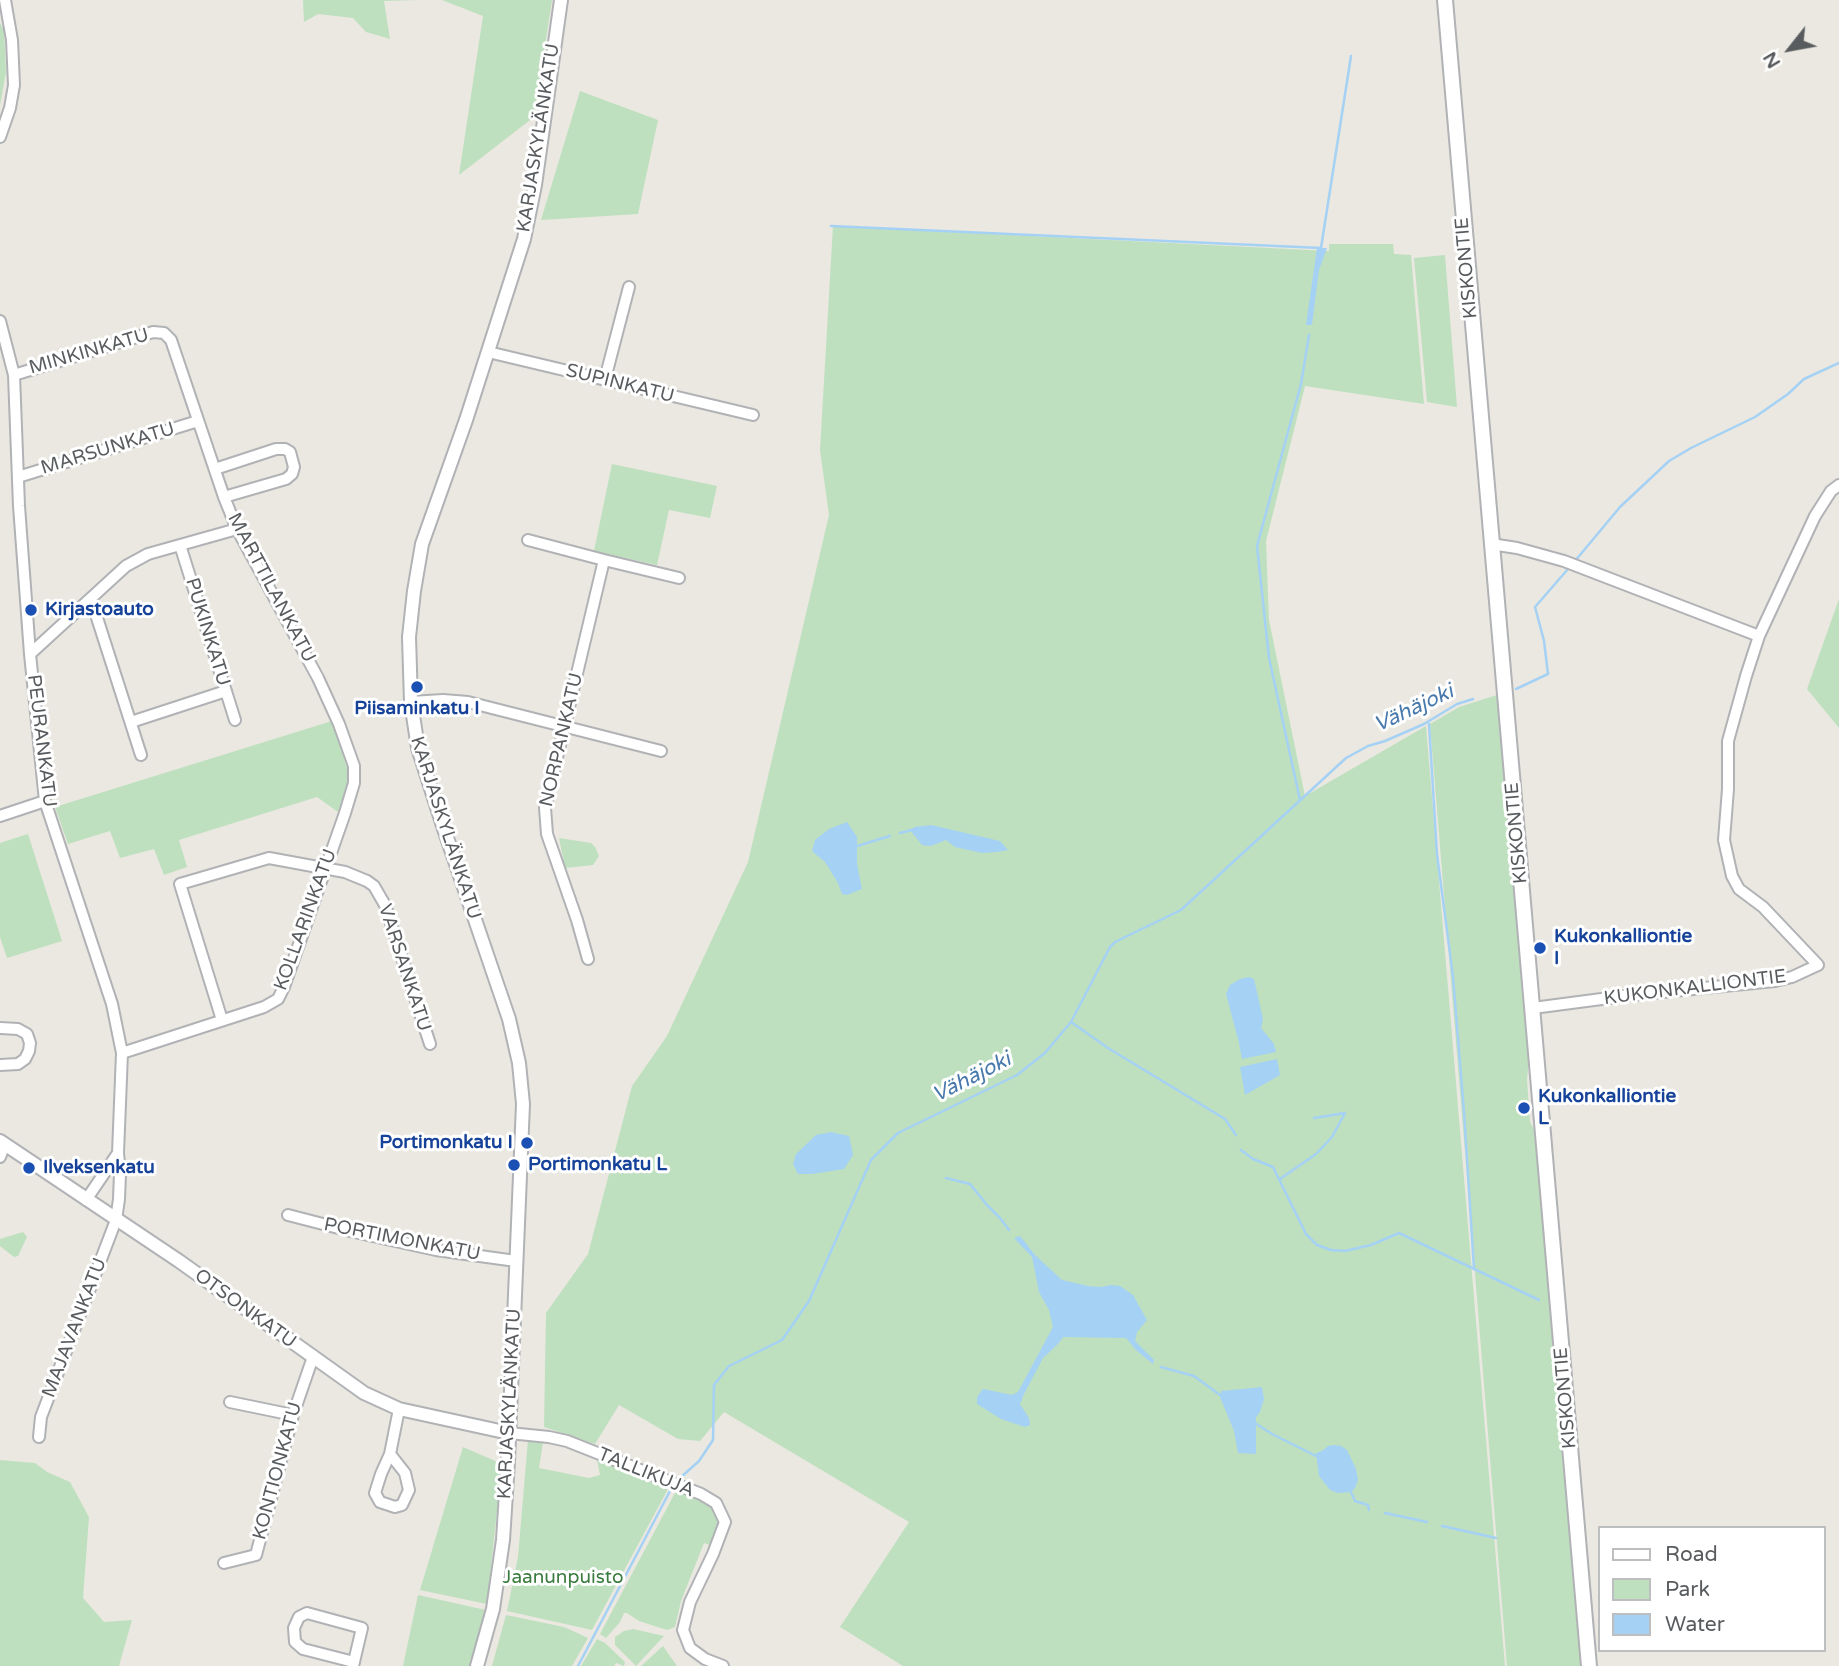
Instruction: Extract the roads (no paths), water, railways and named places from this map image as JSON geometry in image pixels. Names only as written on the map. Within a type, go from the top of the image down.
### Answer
[{"type":"main road","name":"KISKONTIE","points":[[1445,0],[1589,1666]]},
{"type":"street","points":[[0,137],[10,108],[14,85],[12,40],[5,0]]},
{"type":"street","name":"KARJASKYLÄNKATU","points":[[477,1666],[493,1609],[503,1540],[523,1104],[519,1063],[509,1019],[421,758],[411,702],[409,637],[422,544],[463,431],[518,260],[530,208],[561,0]]},
{"type":"street","points":[[605,379],[629,287]]},
{"type":"street","name":"PEURANKATU","points":[[0,321],[14,374],[30,654],[45,802],[112,1004],[122,1053],[118,1153],[120,1173],[116,1220]]},
{"type":"street","name":"MINKINKATU","points":[[14,374],[153,332],[164,333]]},
{"type":"street","name":"MARTTILANKATU","points":[[164,333],[171,340],[237,529],[339,724]]},
{"type":"street","name":"SUPINKATU","points":[[488,352],[753,415]]},
{"type":"street","name":"MARSUNKATU","points":[[18,477],[198,421]]},
{"type":"street","points":[[215,470],[276,449],[290,452],[294,467],[286,480],[224,497]]},
{"type":"street","name":"KUKONKALLIONTIE","points":[[1532,1008],[1775,981],[1792,977],[1818,965],[1763,907],[1739,889],[1732,876],[1724,840],[1728,741],[1745,676],[1759,636],[1815,516],[1831,491],[1839,485]]},
{"type":"street","points":[[30,654],[111,579],[135,561],[148,554],[237,529]]},
{"type":"street","points":[[528,540],[679,578]]},
{"type":"street","points":[[1491,544],[1564,561],[1759,636]]},
{"type":"street","name":"PUKINKATU","points":[[180,545],[235,720]]},
{"type":"street","name":"NORPANKATU","points":[[588,959],[547,834],[545,808],[604,560]]},
{"type":"street","points":[[91,598],[141,755]]},
{"type":"street","points":[[131,722],[226,691]]},
{"type":"street","points":[[411,702],[468,702],[661,751]]},
{"type":"street","name":"KOLLARINKATU","points":[[122,1053],[268,1006],[280,996],[354,783],[353,760],[339,724]]},
{"type":"street","points":[[0,816],[45,802]]},
{"type":"street","name":"VARSANKATU","points":[[222,1020],[180,884],[269,858],[345,872],[371,884],[379,893],[429,1044]]},
{"type":"street","points":[[0,1028],[18,1029],[27,1034],[30,1043],[26,1059],[0,1065]]},
{"type":"street","points":[[0,1157],[3,1142]]},
{"type":"street","name":"OTSONKATU","points":[[3,1142],[231,1297],[364,1393],[399,1409],[509,1433]]},
{"type":"street","points":[[86,1200],[118,1153]]},
{"type":"street","name":"PORTIMONKATU","points":[[288,1215],[436,1250],[516,1261]]},
{"type":"street","name":"MAJAVANKATU","points":[[39,1437],[41,1417],[116,1220]]},
{"type":"street","name":"KONTIONKATU","points":[[224,1563],[256,1555],[293,1415],[313,1357]]},
{"type":"street","points":[[230,1402],[293,1415]]},
{"type":"street","points":[[390,1454],[405,1473],[409,1490],[402,1505],[395,1507],[380,1502],[375,1493],[390,1454],[399,1409]]},
{"type":"street","name":"TALLIKUJA","points":[[509,1433],[567,1441],[701,1494],[716,1503],[725,1522],[690,1602],[683,1630],[690,1648],[705,1659],[723,1666]]},
{"type":"street","points":[[307,1614],[362,1628],[354,1664],[303,1649],[295,1642],[294,1628],[299,1617],[307,1614]]},
{"type":"water","points":[[1317,248],[1327,248],[1319,270],[1312,325],[1306,325]]},
{"type":"water","points":[[847,822],[857,837],[857,864],[862,889],[847,895],[842,894],[825,862],[812,851],[815,840],[829,829]]},
{"type":"water","points":[[931,825],[1000,841],[1008,850],[982,853],[955,847],[946,840],[931,846],[922,845],[910,830]]},
{"type":"water","points":[[1249,977],[1254,979],[1263,1019],[1261,1028],[1274,1044],[1276,1052],[1242,1059],[1226,994],[1230,985]]},
{"type":"water","points":[[1277,1059],[1280,1075],[1245,1095],[1240,1067]]},
{"type":"water","points":[[831,1132],[849,1136],[853,1155],[844,1169],[798,1174],[793,1164],[796,1154],[816,1135]]},
{"type":"water","points":[[1020,1236],[1035,1255],[1062,1280],[1088,1286],[1120,1286],[1133,1295],[1147,1320],[1137,1332],[1135,1341],[1154,1360],[1153,1364],[1126,1338],[1063,1337],[1043,1358],[1024,1394],[1020,1404],[1029,1418],[1030,1425],[1025,1427],[1001,1419],[977,1404],[977,1397],[983,1389],[1012,1395],[1018,1392],[1053,1327],[1049,1310],[1039,1292],[1032,1257],[1014,1238]]},
{"type":"water","points":[[1262,1387],[1264,1399],[1256,1417],[1256,1454],[1238,1453],[1234,1431],[1220,1397],[1221,1391]]},
{"type":"water","points":[[1334,1445],[1347,1450],[1356,1469],[1358,1480],[1351,1492],[1338,1493],[1330,1490],[1319,1476],[1316,1453]]},
{"type":"waterway","points":[[831,226],[1321,248],[1351,56]]},
{"type":"waterway","points":[[1300,800],[1269,658],[1257,546],[1301,384],[1309,335]]},
{"type":"waterway","name":"Vähäjoki","points":[[1575,561],[1620,507],[1669,461],[1755,417],[1804,379],[1839,363]]},
{"type":"waterway","name":"Vähäjoki","points":[[1516,689],[1548,674],[1544,641],[1535,607],[1568,569]]},
{"type":"waterway","name":"Vähäjoki","points":[[680,1478],[699,1461],[713,1440],[714,1385],[729,1366],[782,1340],[809,1301],[871,1160],[898,1133],[1017,1075],[1045,1053],[1071,1022],[1115,942],[1181,910],[1346,758],[1368,746],[1424,724],[1457,704],[1473,699]]},
{"type":"waterway","points":[[1429,724],[1437,854],[1453,977],[1474,1269]]},
{"type":"waterway","points":[[900,833],[912,830]]},
{"type":"waterway","points":[[857,846],[890,836]]},
{"type":"waterway","points":[[1071,1022],[1108,1048],[1225,1119],[1236,1135]]},
{"type":"waterway","points":[[1280,1179],[1316,1154],[1332,1137],[1345,1113],[1314,1118]]},
{"type":"waterway","points":[[1241,1150],[1253,1159],[1273,1167],[1306,1234],[1317,1245],[1345,1251],[1371,1245],[1399,1233],[1539,1300]]},
{"type":"waterway","points":[[946,1178],[970,1184],[1009,1230]]},
{"type":"waterway","points":[[1161,1367],[1194,1376],[1220,1395]]},
{"type":"waterway","points":[[1255,1423],[1316,1456]]},
{"type":"waterway","points":[[1350,1490],[1355,1501],[1368,1505],[1369,1510]]},
{"type":"waterway","name":"Vähäjoki","points":[[578,1666],[670,1491]]},
{"type":"waterway","points":[[1385,1513],[1427,1522]]},
{"type":"waterway","points":[[1442,1526],[1496,1538]]},
{"type":"place","name":"Kirjastoauto","points":[[31,610]]},
{"type":"place","name":"Piisaminkatu I","points":[[417,687]]},
{"type":"place","name":"Kukonkalliontie I","points":[[1540,948]]},
{"type":"place","name":"Kukonkalliontie L","points":[[1524,1108]]},
{"type":"place","name":"Portimonkatu I","points":[[527,1143]]},
{"type":"place","name":"Portimonkatu L","points":[[514,1165]]},
{"type":"place","name":"Ilveksenkatu","points":[[29,1168]]},
{"type":"park label","name":"Jaanunpuisto","points":[[563,1578]]}]
